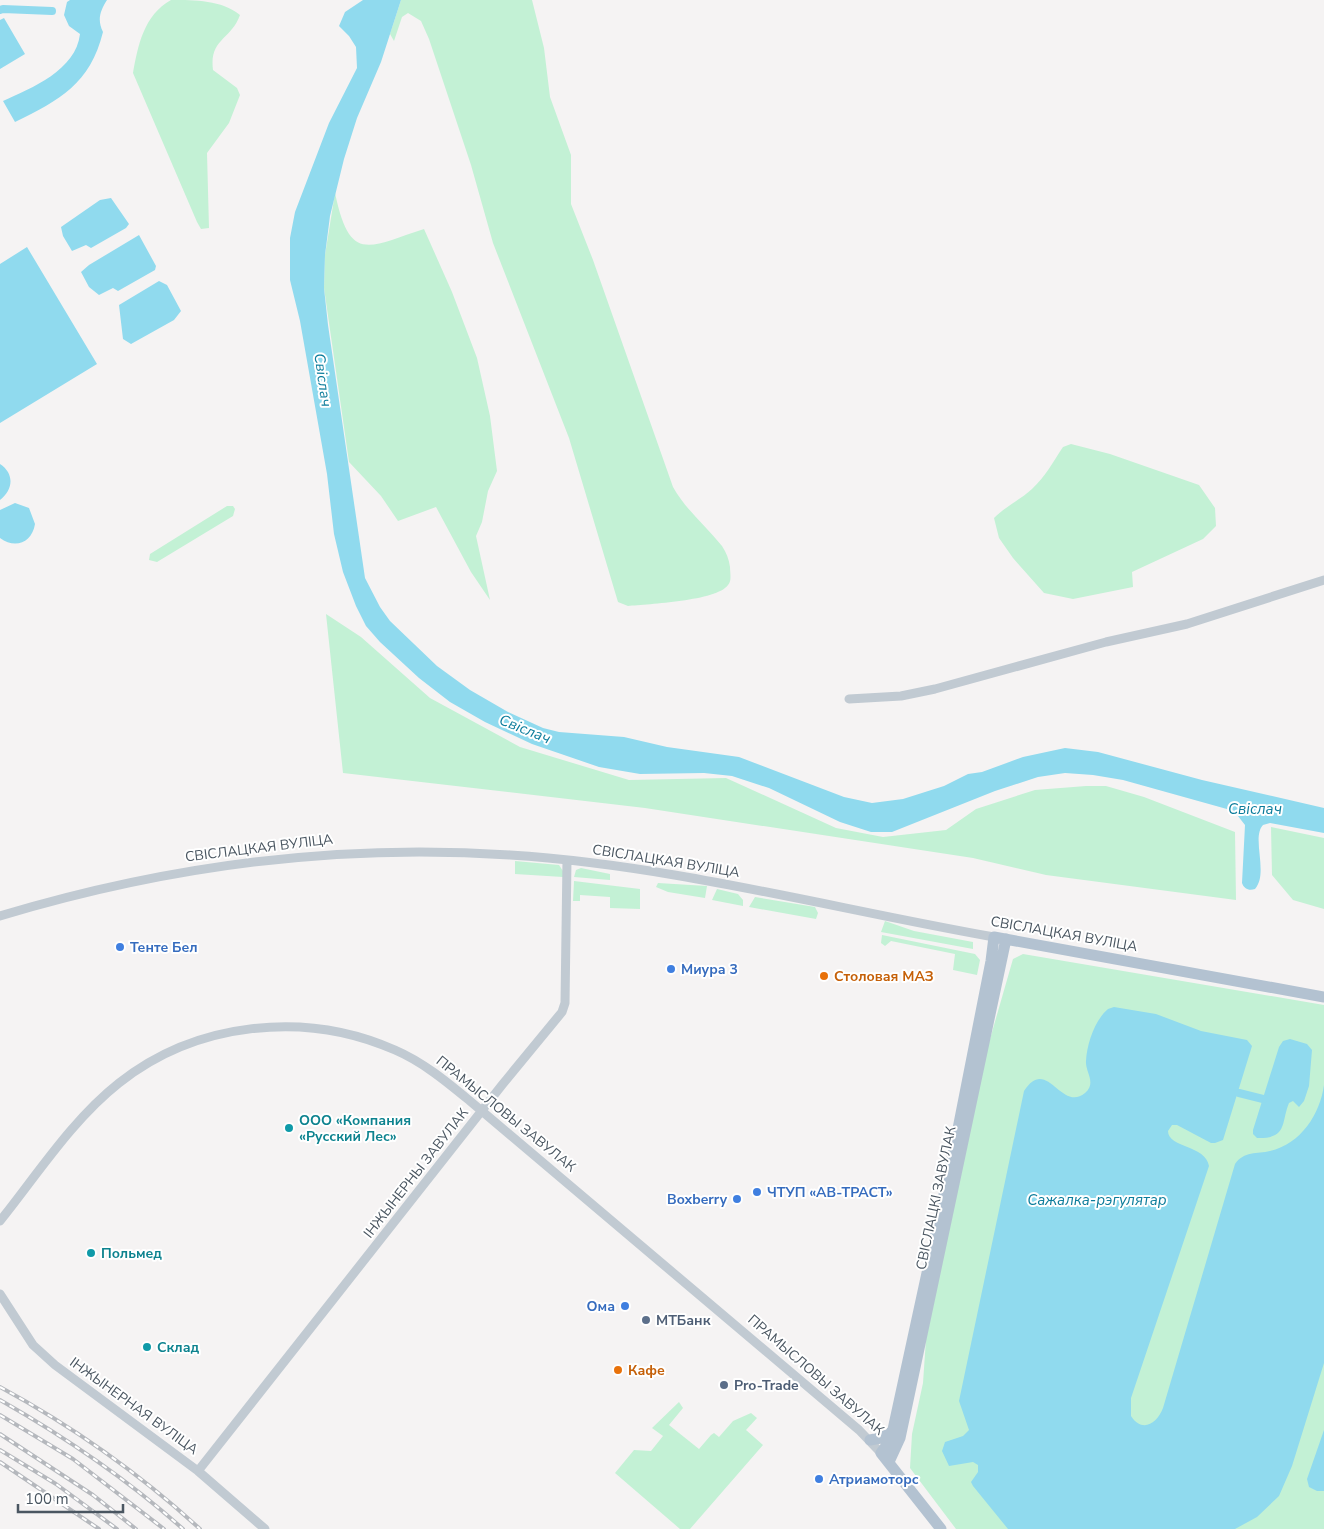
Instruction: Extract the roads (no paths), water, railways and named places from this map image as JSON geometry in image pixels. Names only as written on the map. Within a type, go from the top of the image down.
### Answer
[{"type":"main road","name":"СВІСЛАЦКАЯ ВУЛІЦА","points":[[994,937],[1324,997]]},
{"type":"main road","name":"СВІСЛАЦКІ ЗАВУЛАК","points":[[881,1453],[891,1439],[893,1430],[955,1144],[994,937]]},
{"type":"main road","name":"СВІСЛАЦКІ ЗАВУЛАК","points":[[889,1462],[900,1438],[1006,939]]},
{"type":"main road","points":[[870,1440],[881,1438],[893,1430]]},
{"type":"main road","name":"ПРАМЫСЛОВЫ ЗАВУЛАК","points":[[881,1453],[941,1529]]},
{"type":"street","points":[[849,699],[901,696],[936,689],[1106,642],[1187,624],[1324,580]]},
{"type":"street","name":"СВІСЛАЦКАЯ ВУЛІЦА","points":[[0,916],[117,884],[210,868],[330,853],[423,851],[568,860],[651,872],[994,937]]},
{"type":"street","name":"ІНЖЫНЕРНЫ ЗАВУЛАК","points":[[198,1471],[482,1110],[557,1019],[565,1003],[568,860]]},
{"type":"street","name":"ПРАМЫСЛОВЫ ЗАВУЛАК","points":[[0,1221],[66,1137],[89,1111],[117,1084],[163,1055],[218,1034],[266,1027],[296,1026],[330,1030],[364,1038],[396,1050],[426,1067],[482,1110],[870,1440],[881,1453]]},
{"type":"street","name":"ІНЖЫНЕРНАЯ ВУЛІЦА","points":[[0,1294],[33,1345],[55,1365],[198,1471],[266,1529]]},
{"type":"water","points":[[70,0],[107,0],[100,16],[103,32],[97,50],[90,65],[71,88],[46,106],[15,122],[3,101],[39,84],[62,68],[77,47],[80,34],[69,26],[64,15],[67,2]]},
{"type":"water","name":"Свіслач","points":[[363,0],[401,0],[381,62],[357,118],[344,159],[330,216],[325,255],[324,288],[328,325],[365,578],[380,607],[390,621],[437,666],[470,690],[508,712],[543,728],[559,732],[624,737],[667,747],[739,757],[844,797],[872,803],[903,799],[944,786],[968,774],[982,772],[1023,757],[1065,748],[1098,752],[1202,780],[1324,808],[1324,833],[1270,823],[1263,825],[1259,838],[1261,865],[1259,882],[1255,889],[1249,890],[1242,883],[1245,825],[1234,811],[1123,780],[1065,773],[1038,777],[995,791],[892,832],[871,832],[840,822],[769,788],[732,776],[704,773],[640,774],[599,767],[532,744],[485,722],[450,702],[419,678],[380,642],[366,626],[343,572],[334,534],[327,474],[300,321],[290,280],[290,238],[295,212],[329,123],[357,68],[356,47],[339,26],[345,12]]},
{"type":"water","points":[[4,18],[25,54],[0,69],[0,20]]},
{"type":"water","points":[[111,198],[129,224],[126,228],[91,248],[86,245],[72,251],[63,236],[61,227],[100,200]]},
{"type":"water","points":[[139,235],[156,266],[155,270],[118,291],[113,288],[99,295],[89,287],[81,272],[89,265]]},
{"type":"water","points":[[27,247],[97,364],[0,423],[0,264]]},
{"type":"water","points":[[159,281],[167,285],[181,311],[174,320],[131,344],[123,339],[119,305]]},
{"type":"water","points":[[0,464],[8,472],[10,487],[0,500]]},
{"type":"water","points":[[15,503],[29,508],[35,524],[27,540],[11,543],[0,538],[0,510]]},
{"type":"water","name":"Сажалка-рэгулятар","points":[[1114,1007],[1156,1014],[1201,1031],[1247,1040],[1252,1046],[1223,1140],[1211,1143],[1177,1125],[1172,1125],[1168,1131],[1174,1141],[1201,1154],[1209,1166],[1131,1398],[1131,1416],[1140,1424],[1144,1425],[1153,1422],[1163,1408],[1235,1164],[1242,1157],[1281,1147],[1300,1135],[1318,1107],[1324,1085],[1324,1363],[1292,1466],[1279,1496],[1257,1517],[1235,1529],[1008,1529],[971,1482],[978,1472],[978,1465],[973,1462],[949,1466],[942,1451],[945,1442],[963,1436],[969,1430],[959,1401],[1024,1091],[1032,1082],[1040,1079],[1047,1081],[1069,1096],[1076,1097],[1085,1093],[1090,1085],[1086,1061],[1090,1040],[1099,1019],[1108,1009]]},
{"type":"water","points":[[1290,1039],[1307,1044],[1312,1050],[1309,1086],[1304,1101],[1299,1107],[1293,1101],[1289,1103],[1282,1128],[1274,1136],[1257,1138],[1253,1134],[1253,1130],[1279,1047],[1283,1041]]},
{"type":"water","points":[[1324,1430],[1324,1491],[1317,1491],[1309,1487],[1307,1479]]},
{"type":"waterway","points":[[0,10],[52,11]]},
{"type":"waterway","points":[[1239,1093],[1263,1099]]},
{"type":"railway","points":[[0,1387],[53,1418],[104,1452],[154,1489],[200,1529]]},
{"type":"railway","points":[[0,1400],[48,1429],[118,1476],[183,1529]]},
{"type":"railway","points":[[0,1415],[73,1459],[164,1529]]},
{"type":"railway","points":[[0,1434],[93,1495],[136,1529]]},
{"type":"railway","points":[[0,1450],[56,1484],[117,1529]]},
{"type":"railway","points":[[0,1462],[99,1529]]},
{"type":"place","name":"Тенте Бел","points":[[120,947]]},
{"type":"place","name":"Миура 3","points":[[671,969]]},
{"type":"place","name":"Столовая МАЗ","points":[[824,976]]},
{"type":"place","name":"ООО «Компания «Русский Лес»","points":[[289,1128]]},
{"type":"place","name":"ЧТУП «АВ-ТРАСТ»","points":[[757,1192]]},
{"type":"place","name":"Boxberry","points":[[737,1199]]},
{"type":"place","name":"Польмед","points":[[91,1253]]},
{"type":"place","name":"Ома","points":[[625,1306]]},
{"type":"place","name":"МТБанк","points":[[646,1320]]},
{"type":"place","name":"Склад","points":[[147,1347]]},
{"type":"place","name":"Кафе","points":[[618,1370]]},
{"type":"place","name":"Pro-Trade","points":[[724,1385]]},
{"type":"place","name":"Атриамоторс","points":[[819,1479]]}]
